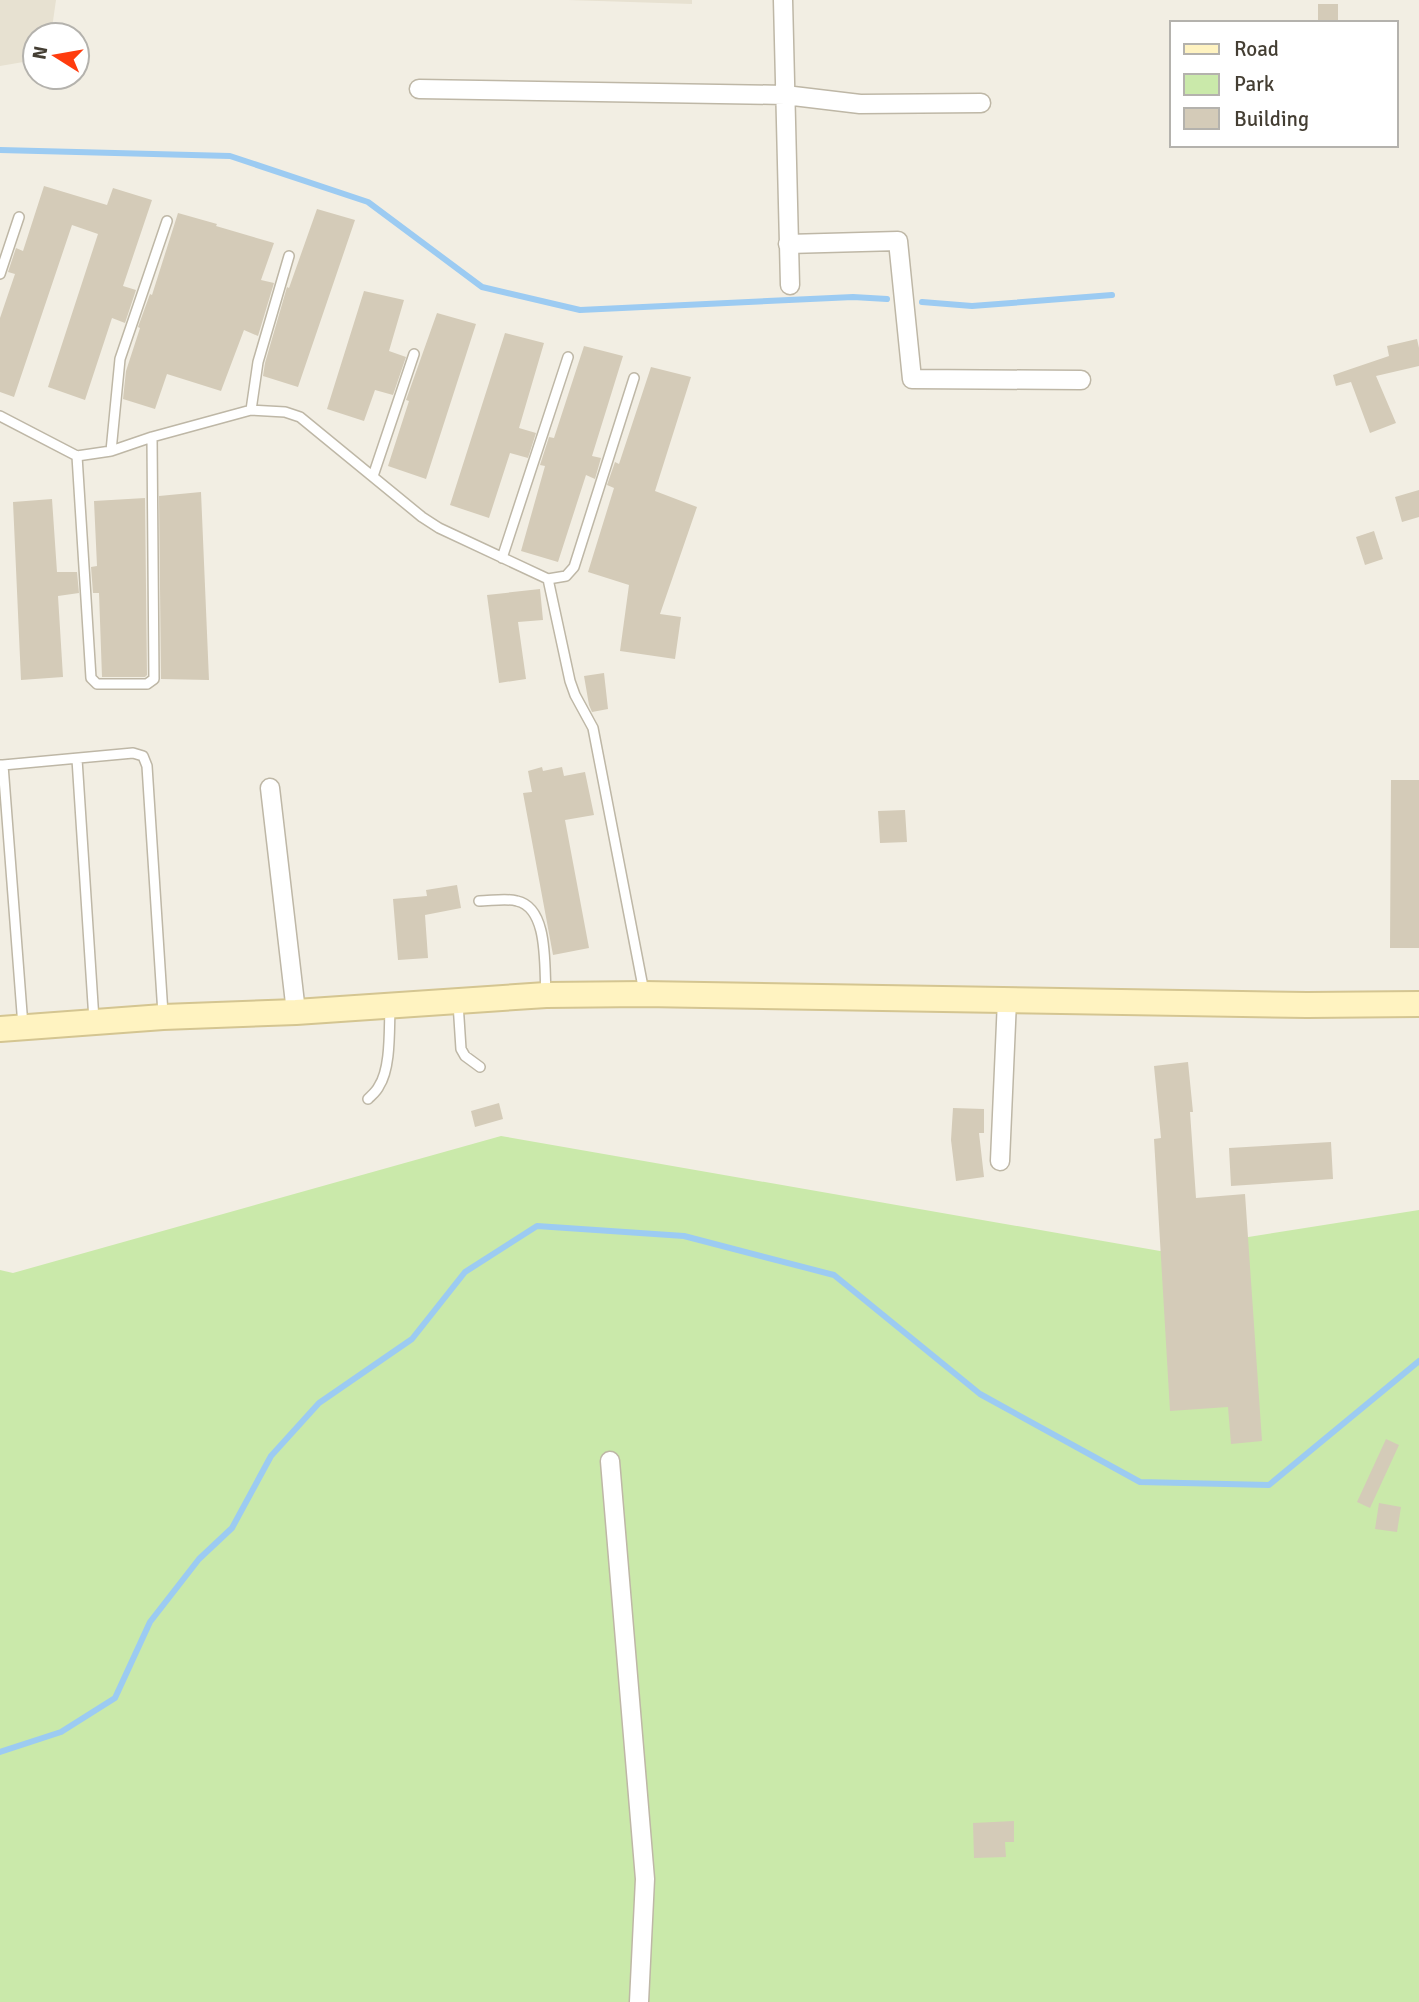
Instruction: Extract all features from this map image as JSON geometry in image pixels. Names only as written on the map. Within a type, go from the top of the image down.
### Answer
[{"type":"street","points":[[783,0],[790,285]]},
{"type":"street","points":[[419,89],[785,95],[860,104],[982,103]]},
{"type":"street","points":[[788,244],[898,241],[912,379],[1081,380]]},
{"type":"street","points":[[270,788],[296,1012]]},
{"type":"street","points":[[12,1029],[163,1017],[296,1012],[547,995],[644,994],[1307,1005],[1419,1004]]},
{"type":"street","points":[[1000,1161],[1007,1000]]},
{"type":"street","points":[[610,1461],[645,1879],[639,2002]]},
{"type":"lane","points":[[0,274],[19,217]]},
{"type":"lane","points":[[111,451],[120,359],[167,221]]},
{"type":"lane","points":[[251,410],[258,362],[289,256]]},
{"type":"lane","points":[[373,475],[414,354]]},
{"type":"lane","points":[[502,558],[568,357]]},
{"type":"lane","points":[[0,416],[77,456],[111,451],[251,410],[285,412],[300,416],[422,517],[439,528],[548,579],[566,576],[574,567],[634,378]]},
{"type":"lane","points":[[77,456],[91,677],[97,684],[147,684],[154,679],[152,438]]},
{"type":"lane","points":[[548,579],[570,681],[593,729],[644,994]]},
{"type":"lane","points":[[12,1029],[1,765],[133,753],[143,757],[147,766],[163,1017]]},
{"type":"lane","points":[[77,759],[94,1022]]},
{"type":"lane","points":[[479,901],[518,901],[532,909],[541,924],[547,995]]},
{"type":"lane","points":[[457,1001],[461,1049],[465,1056],[480,1067]]},
{"type":"lane","points":[[368,1099],[380,1086],[384,1075],[390,1006]]},
{"type":"shaded area","points":[[0,0],[56,0],[53,21],[21,21],[21,62],[0,66]]},
{"type":"shaded area","points":[[568,0],[692,0],[692,4]]},
{"type":"green space","points":[[501,1136],[1160,1251],[1419,1210],[1419,2002],[0,2002],[0,1270],[13,1273]]},
{"type":"building","points":[[1318,4],[1338,4],[1338,21],[1318,21]]},
{"type":"building","points":[[44,186],[107,205],[113,188],[152,200],[123,286],[136,290],[125,323],[112,318],[85,400],[48,387],[98,234],[72,225],[14,397],[0,392],[0,318],[15,274],[8,272],[16,248],[23,251]]},
{"type":"building","points":[[317,209],[355,220],[298,387],[263,376],[287,287],[289,288]]},
{"type":"building","points":[[178,213],[274,243],[261,280],[274,283],[258,336],[244,330],[221,391],[167,374],[155,409],[123,399],[126,371],[140,328],[138,327],[150,294],[152,295]]},
{"type":"building","points":[[364,291],[404,300],[389,351],[406,357],[393,395],[375,390],[364,421],[327,409]]},
{"type":"building","points":[[437,313],[476,324],[426,479],[388,466],[409,401],[406,400]]},
{"type":"building","points":[[505,333],[544,343],[519,428],[536,433],[528,458],[510,453],[489,518],[450,505]]},
{"type":"building","points":[[1417,339],[1419,366],[1376,376],[1396,423],[1370,433],[1351,382],[1336,386],[1333,375],[1389,356],[1387,346]]},
{"type":"building","points":[[584,346],[623,356],[592,456],[601,458],[595,479],[586,475],[558,562],[521,551],[545,466],[540,465],[549,437],[554,438]]},
{"type":"building","points":[[651,367],[691,377],[655,491],[697,507],[660,614],[681,617],[675,659],[620,651],[629,585],[588,572],[614,488],[607,485],[615,462],[619,464]]},
{"type":"building","points":[[1419,490],[1419,517],[1402,522],[1395,497]]},
{"type":"building","points":[[201,492],[209,680],[161,679],[159,496]]},
{"type":"building","points":[[145,498],[147,675],[102,677],[99,593],[93,593],[91,567],[97,566],[94,501]]},
{"type":"building","points":[[52,499],[57,572],[77,572],[79,593],[58,596],[63,677],[21,680],[13,502]]},
{"type":"building","points":[[1374,531],[1383,559],[1365,565],[1356,537]]},
{"type":"building","points":[[540,589],[543,620],[518,622],[526,679],[499,683],[487,595]]},
{"type":"building","points":[[604,673],[608,709],[592,712],[584,676]]},
{"type":"building","points":[[542,767],[543,771],[562,767],[564,776],[585,772],[594,815],[565,820],[589,948],[553,955],[523,793],[532,792],[528,771]]},
{"type":"building","points":[[1391,780],[1419,780],[1419,948],[1390,948]]},
{"type":"building","points":[[905,810],[907,842],[880,843],[878,811]]},
{"type":"building","points":[[457,885],[461,908],[425,915],[428,958],[398,960],[393,899],[427,896],[426,890]]},
{"type":"building","points":[[1188,1062],[1196,1198],[1245,1194],[1262,1441],[1231,1444],[1228,1407],[1170,1411],[1154,1139],[1161,1138],[1154,1066]]},
{"type":"building","points":[[499,1103],[503,1119],[475,1127],[471,1111]]},
{"type":"building","points":[[953,1108],[984,1109],[984,1133],[979,1133],[984,1177],[956,1181],[951,1140]]},
{"type":"building","points":[[1331,1142],[1333,1179],[1231,1186],[1229,1148]]},
{"type":"building","points":[[1386,1439],[1399,1445],[1370,1508],[1357,1502]]},
{"type":"building","points":[[1379,1503],[1401,1507],[1397,1532],[1375,1529]]},
{"type":"building","points":[[1014,1821],[1014,1842],[1005,1842],[1006,1857],[974,1858],[973,1823]]},
{"type":"waterway","points":[[0,150],[230,156],[368,202],[482,287],[580,310],[853,297],[887,299]]},
{"type":"waterway","points":[[922,302],[972,306],[1112,295]]},
{"type":"waterway","points":[[0,1752],[61,1732],[115,1698],[150,1622],[199,1559],[232,1528],[271,1456],[319,1403],[412,1339],[465,1272],[537,1226],[684,1236],[834,1275],[980,1394],[1140,1482],[1269,1485],[1419,1361]]}]
